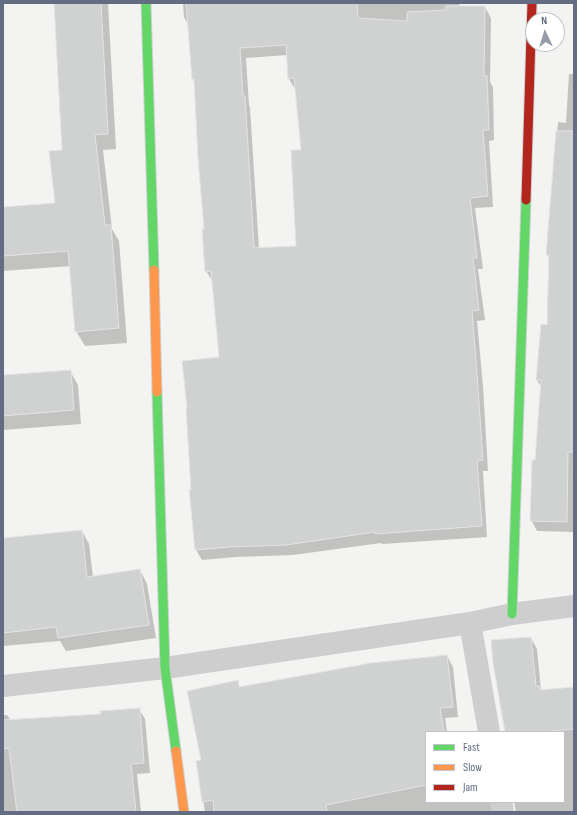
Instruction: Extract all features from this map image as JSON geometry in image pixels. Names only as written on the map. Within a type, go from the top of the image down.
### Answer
[{"type":"street","points":[[146,3],[165,668],[184,812]]},
{"type":"street","points":[[512,614],[532,3]]},
{"type":"street","points":[[3,686],[165,668],[470,623],[512,614],[574,606]]},
{"type":"street","points":[[470,623],[489,731]]},
{"type":"building","points":[[54,3],[101,3],[108,134],[95,135],[105,225],[111,225],[119,328],[75,332],[68,251],[3,256],[3,207],[55,203],[49,151],[62,150]]},
{"type":"building","points":[[186,3],[357,3],[358,18],[407,21],[407,12],[446,10],[446,6],[485,6],[484,76],[487,76],[489,130],[483,130],[488,196],[470,198],[477,258],[473,258],[479,310],[472,311],[483,460],[477,461],[482,526],[375,534],[375,532],[286,545],[195,550],[189,490],[191,490],[187,408],[182,361],[219,357],[211,271],[205,272],[202,229],[204,229],[198,158],[194,79],[192,79]],"holes":[[[286,45],[288,79],[294,78],[301,150],[291,150],[296,246],[254,248],[245,96],[243,96],[240,48]]]},
{"type":"building","points":[[556,131],[574,131],[574,452],[568,452],[567,522],[530,521],[532,460],[535,460],[541,380],[536,380],[541,324],[547,325],[549,255],[546,255]]},
{"type":"building","points":[[71,370],[74,410],[3,416],[3,375]]},
{"type":"building","points":[[82,530],[87,577],[140,569],[149,625],[58,638],[56,627],[3,633],[3,538]]},
{"type":"building","points":[[531,637],[536,686],[539,686],[540,690],[574,687],[574,729],[553,731],[505,731],[493,663],[491,640]]},
{"type":"building","points":[[447,655],[453,707],[440,708],[444,731],[425,731],[425,785],[326,805],[327,812],[214,812],[213,800],[202,802],[196,761],[201,760],[187,691],[238,680],[239,687],[371,663]]},
{"type":"building","points":[[140,708],[144,763],[131,764],[136,812],[17,812],[9,748],[3,749],[3,720],[101,714],[100,711]]},
{"type":"traffic: fast","points":[[146,3],[154,270]]},
{"type":"traffic: fast","points":[[512,614],[526,200]]},
{"type":"traffic: fast","points":[[157,392],[165,668],[176,751]]},
{"type":"traffic: slow","points":[[154,270],[157,392]]},
{"type":"traffic: slow","points":[[176,751],[184,812]]},
{"type":"traffic: jam","points":[[526,200],[532,3]]}]
